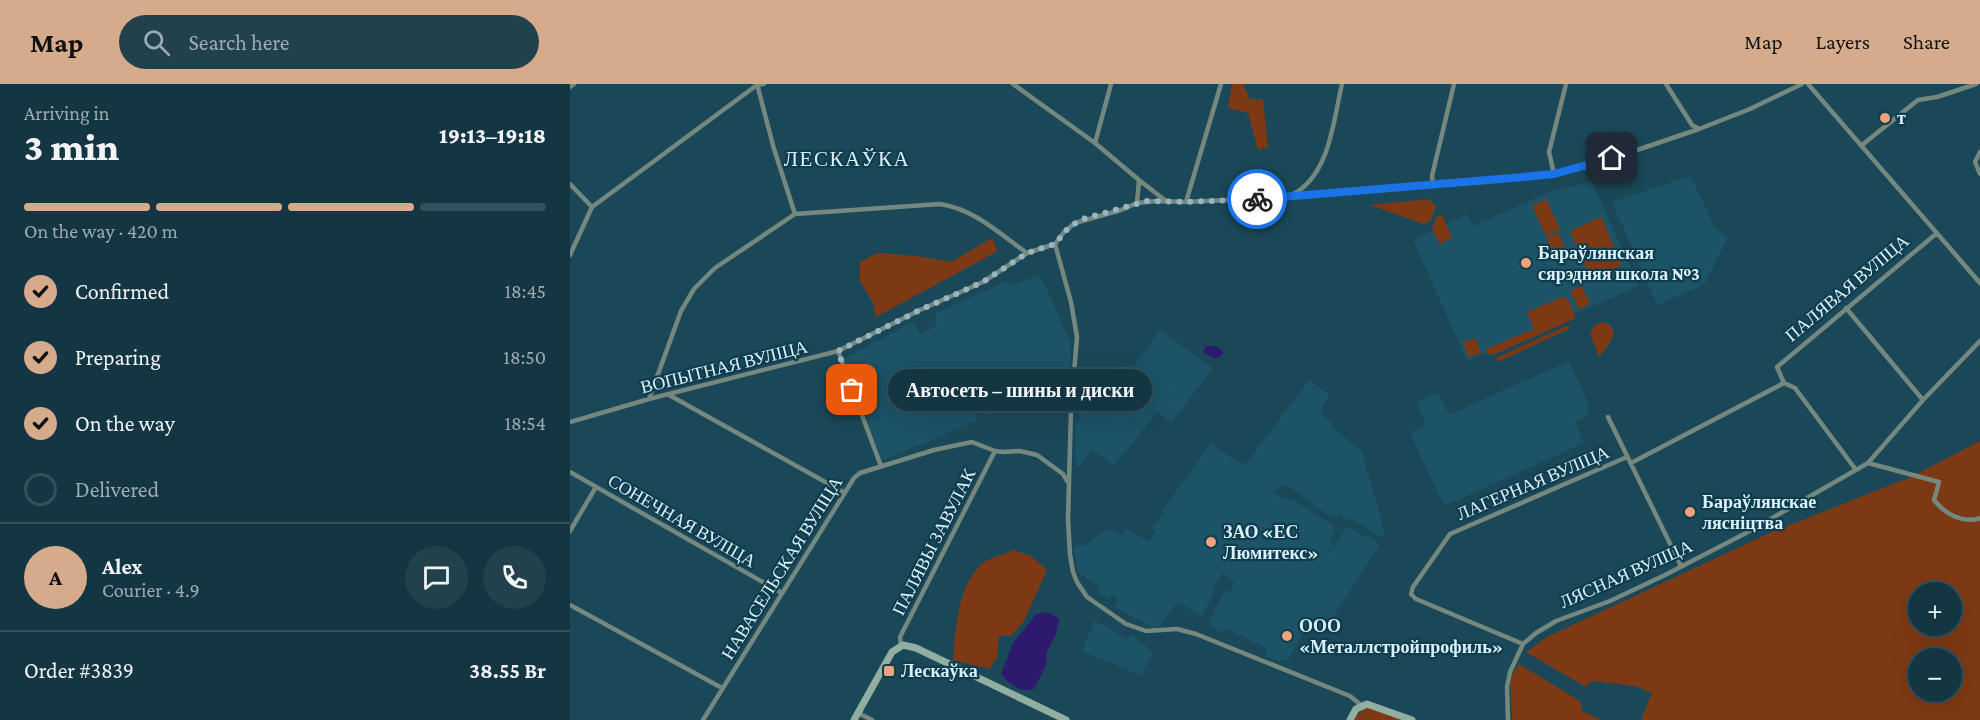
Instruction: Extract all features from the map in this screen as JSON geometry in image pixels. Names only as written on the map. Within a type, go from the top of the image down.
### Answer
[{"type":"main road","points":[[856,716],[892,652],[900,646],[910,645],[1066,720]]},
{"type":"main road","points":[[1350,720],[1356,709],[1364,705],[1412,720]]},
{"type":"street","points":[[570,87],[574,84]]},
{"type":"street","points":[[570,255],[592,207],[757,85],[764,84]]},
{"type":"street","points":[[1013,84],[1095,143],[1167,202]]},
{"type":"street","points":[[1095,143],[1111,84]]},
{"type":"street","points":[[1186,202],[1221,84]]},
{"type":"street","points":[[1289,197],[1306,187],[1320,165],[1326,151],[1342,84]]},
{"type":"street","points":[[1433,186],[1432,176],[1454,84]]},
{"type":"street","points":[[1554,174],[1549,152],[1566,84]]},
{"type":"street","points":[[1666,84],[1692,125],[1699,129]]},
{"type":"street","name":"ВОПЫТНАЯ ВУЛІЦА","points":[[570,422],[649,399],[838,351],[983,282],[1027,253],[1055,244],[1075,223],[1137,203],[1289,197],[1554,174],[1590,165],[1699,129],[1750,109],[1803,84]]},
{"type":"street","points":[[1808,84],[1980,283]]},
{"type":"street","points":[[1862,146],[1918,100],[1937,97],[1976,84]]},
{"type":"street","points":[[757,85],[795,214]]},
{"type":"street","points":[[1980,152],[1975,162],[1980,174]]},
{"type":"street","points":[[1137,203],[1140,180]]},
{"type":"street","points":[[570,184],[592,207]]},
{"type":"street","points":[[649,399],[681,311],[694,289],[716,268],[795,214],[952,206],[966,210],[1027,253]]},
{"type":"street","name":"ПАЛЯВАЯ ВУЛІЦА","points":[[1784,383],[1778,367],[1937,233]]},
{"type":"street","points":[[1055,244],[1071,302],[1077,337],[1071,409],[1068,525],[1071,564],[1077,582],[1087,597],[1118,620],[1136,628],[1152,632],[1177,629],[1196,634],[1350,696],[1364,705]]},
{"type":"street","points":[[1846,308],[1923,400]]},
{"type":"street","name":"ЛЯСНАЯ ВУЛІЦА","points":[[1523,644],[1546,626],[1610,601],[1746,533],[1868,463],[1923,400],[1980,341]]},
{"type":"street","points":[[838,351],[881,466]]},
{"type":"street","points":[[1784,383],[1795,388],[1856,470]]},
{"type":"street","name":"ЛАГЕРНАЯ ВУЛІЦА","points":[[1631,464],[1784,383]]},
{"type":"street","points":[[668,395],[845,493]]},
{"type":"street","points":[[1608,417],[1681,566]]},
{"type":"street","name":"НАВАСЕЛЬСКАЯ ВУЛІЦА","points":[[703,720],[854,478],[860,473],[934,450],[972,442],[995,451],[1020,451],[1037,455],[1063,474],[1069,484]]},
{"type":"street","name":"ПАЛЯВЫ ЗАВУЛАК","points":[[900,646],[900,637],[995,451]]},
{"type":"street","name":"ЛАГЕРНАЯ ВУЛІЦА","points":[[1523,644],[1416,598],[1411,594],[1413,587],[1450,534],[1627,457]]},
{"type":"street","points":[[1868,463],[1939,482],[1934,500],[1940,507],[1962,519],[1980,518]]},
{"type":"street","name":"СОНЕЧНАЯ ВУЛІЦА","points":[[570,472],[782,593]]},
{"type":"street","points":[[570,531],[596,487]]},
{"type":"street","points":[[570,604],[722,688]]},
{"type":"street","points":[[1508,720],[1507,687],[1510,672],[1523,644]]},
{"type":"street","points":[[856,716],[872,720]]},
{"type":"shaded area","points":[[1232,84],[1243,84],[1250,99],[1263,99],[1268,147],[1258,150],[1248,113],[1228,108]]},
{"type":"shaded area","points":[[1691,176],[1715,229],[1728,237],[1705,284],[1657,305],[1612,202]]},
{"type":"shaded area","name":"Бараўлянская сярэдняя школа №3","points":[[1592,182],[1639,286],[1467,361],[1413,240],[1467,214],[1473,226],[1549,192]]},
{"type":"shaded area","points":[[1429,199],[1436,206],[1431,220],[1424,224],[1370,205]]},
{"type":"shaded area","points":[[1546,199],[1560,229],[1546,236],[1532,206]]},
{"type":"shaded area","points":[[1442,215],[1452,237],[1440,244],[1432,230],[1436,217]]},
{"type":"shaded area","points":[[1601,217],[1622,265],[1591,279],[1570,231]]},
{"type":"shaded area","points":[[1558,232],[1568,254],[1556,259],[1546,238]]},
{"type":"shaded area","points":[[992,238],[998,251],[876,317],[873,303],[860,281],[860,262],[877,253],[917,256],[951,262]]},
{"type":"shaded area","points":[[1040,275],[1071,344],[1069,379],[988,416],[980,402],[973,407],[978,420],[882,461],[843,359],[913,322],[921,335],[937,325],[935,314],[1007,281],[1009,286]]},
{"type":"shaded area","points":[[1582,286],[1590,304],[1579,309],[1570,291]]},
{"type":"shaded area","points":[[1563,297],[1568,299],[1575,316],[1574,319],[1493,355],[1487,353],[1486,349],[1534,329],[1527,312]]},
{"type":"shaded area","points":[[1602,322],[1610,325],[1614,333],[1610,343],[1599,357],[1590,334],[1594,326]]},
{"type":"shaded area","points":[[1566,326],[1571,328],[1498,362],[1496,358]]},
{"type":"shaded area","points":[[1160,330],[1213,368],[1171,423],[1157,412],[1114,466],[1092,449],[1079,467],[1076,466],[1076,422],[1080,422],[1082,412],[1116,407],[1120,410],[1134,396],[1121,384]]},
{"type":"shaded area","points":[[1475,338],[1481,353],[1469,357],[1463,343]]},
{"type":"shaded area","points":[[1206,346],[1215,346],[1223,351],[1222,355],[1215,359],[1203,352]]},
{"type":"shaded area","points":[[1569,361],[1589,405],[1585,407],[1589,415],[1575,422],[1584,443],[1444,506],[1410,433],[1426,424],[1416,402],[1438,392],[1449,415]]},
{"type":"shaded area","points":[[1309,380],[1330,395],[1320,412],[1333,424],[1332,426],[1362,452],[1385,533],[1382,538],[1352,519],[1350,521],[1339,514],[1337,517],[1330,516],[1304,498],[1302,494],[1281,484],[1273,493],[1279,497],[1292,499],[1332,525],[1336,531],[1329,541],[1334,544],[1317,570],[1314,568],[1316,572],[1348,526],[1365,537],[1367,535],[1379,546],[1321,635],[1307,626],[1288,660],[1279,661],[1265,656],[1267,649],[1225,628],[1222,633],[1209,624],[1226,590],[1229,592],[1235,583],[1223,573],[1212,589],[1215,592],[1202,617],[1178,601],[1156,629],[1114,607],[1118,600],[1112,595],[1108,600],[1097,592],[1100,588],[1078,572],[1075,546],[1086,545],[1108,528],[1122,536],[1126,528],[1149,542],[1155,532],[1151,529],[1164,512],[1162,511],[1211,443],[1238,462],[1246,464]]},
{"type":"shaded area","points":[[1980,441],[1980,720],[1641,720],[1652,693],[1635,686],[1591,681],[1586,687],[1526,652],[1547,637],[1772,532],[1911,477]]},
{"type":"shaded area","points":[[1014,550],[1031,556],[1047,570],[1024,621],[1011,636],[999,636],[997,658],[989,669],[953,660],[959,608],[974,572],[983,563]]},
{"type":"shaded area","points":[[1045,612],[1059,619],[1056,634],[1047,652],[1046,665],[1034,689],[1020,689],[1001,674],[1013,643],[1036,614]]},
{"type":"shaded area","points":[[1094,621],[1109,627],[1126,640],[1131,634],[1154,653],[1140,675],[1082,651]]},
{"type":"shaded area","points":[[1519,664],[1580,701],[1582,711],[1602,720],[1512,720],[1510,679]]},
{"type":"shaded area","points":[[1365,708],[1370,708],[1403,720],[1353,720]]},
{"type":"way so far","points":[[852,390],[838,351],[983,282],[1027,253],[1055,244],[1069,227],[1083,219],[1147,201],[1257,199]]},
{"type":"place","name":"т","points":[[1885,118]]},
{"type":"place","name":"Бараўлянская сярэдняя школа №3","points":[[1526,263]]},
{"type":"place","name":"Автосеть – шины и диски","points":[[852,390]]},
{"type":"place","name":"Бараўлянскае лясніцтва","points":[[1690,512]]},
{"type":"place","name":"ЗАО «ЕС Люмитекс»","points":[[1211,542]]},
{"type":"place","name":"ООО «Металлстройпрофиль»","points":[[1287,636]]},
{"type":"place","name":"Лескаўка","points":[[889,671]]},
{"type":"district","name":"ЛЕСКАЎКА","points":[[847,159]]},
{"type":"route","points":[[1257,199],[1433,186],[1554,174],[1612,158]]}]
